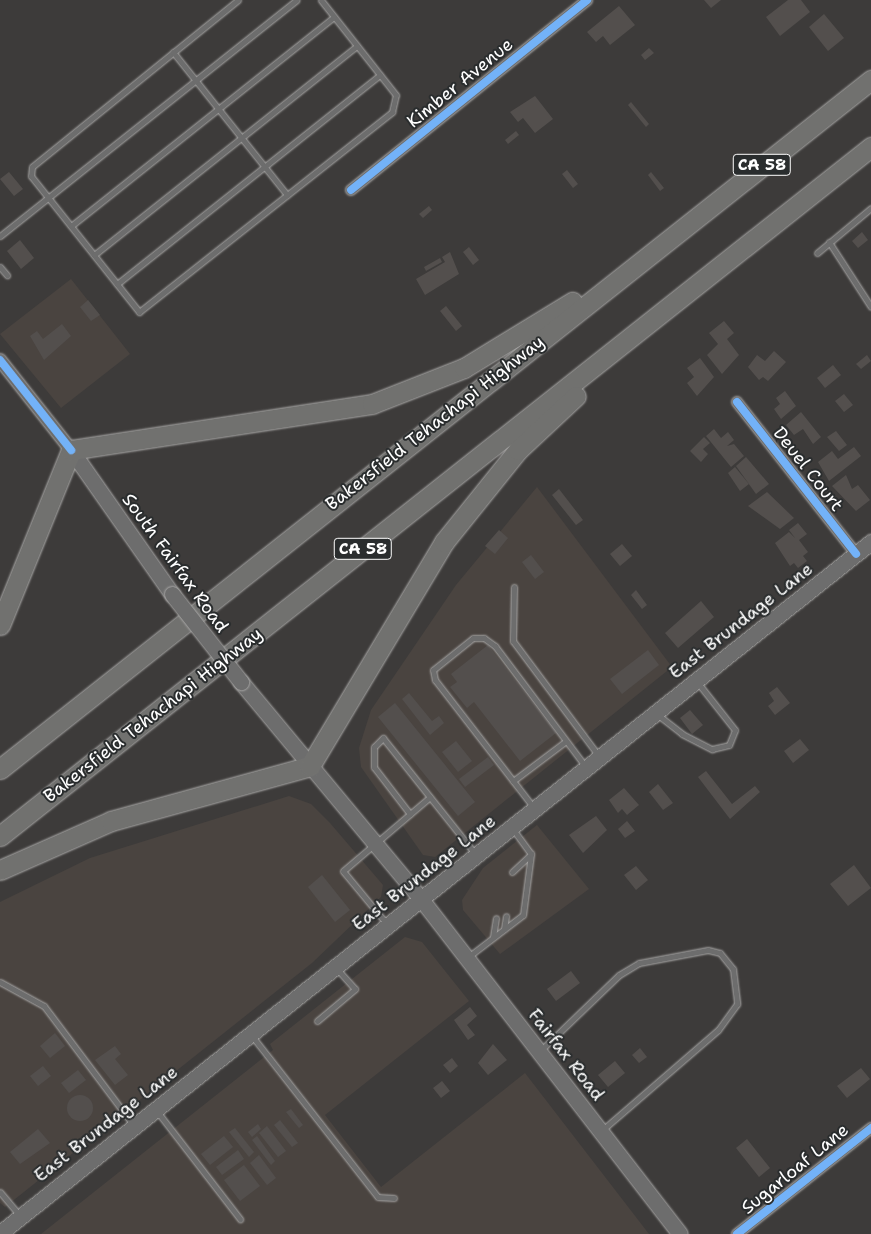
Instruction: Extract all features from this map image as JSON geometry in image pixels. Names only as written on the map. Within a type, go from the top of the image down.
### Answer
[{"type":"highway","name":"Bakersfield Tehachapi Highway","points":[[0,769],[653,250],[871,80]]},
{"type":"highway","name":"Bakersfield Tehachapi Highway","points":[[0,836],[871,147]]},
{"type":"highway","points":[[0,625],[71,450],[340,412],[404,394],[492,352],[653,250]]},
{"type":"highway","points":[[0,870],[111,821],[310,766],[427,569],[492,480],[555,414],[726,262]]},
{"type":"main road","name":"South Fairfax Road","points":[[71,450],[172,594],[241,682],[374,844],[422,898]]},
{"type":"main road","name":"East Brundage Lane","points":[[0,1233],[871,542]]},
{"type":"main road","name":"Fairfax Road","points":[[422,898],[680,1234]]},
{"type":"street","name":"Kimber Avenue","points":[[351,190],[587,0]]},
{"type":"street","name":"South Fairfax Road","points":[[0,360],[71,450]]},
{"type":"street","name":"Deuel Court","points":[[737,402],[856,554]]},
{"type":"street","name":"Sugarloaf Lane","points":[[737,1234],[871,1128]]},
{"type":"lane","points":[[238,0],[38,159],[31,176],[139,312],[392,112],[396,95],[321,0]]},
{"type":"lane","points":[[0,236],[297,0]]},
{"type":"lane","points":[[71,226],[334,17]]},
{"type":"lane","points":[[94,255],[357,46]]},
{"type":"lane","points":[[173,52],[287,195]]},
{"type":"lane","points":[[117,284],[380,75]]},
{"type":"lane","points":[[817,253],[871,208]]},
{"type":"lane","points":[[829,242],[871,307]]},
{"type":"lane","points":[[0,267],[6,275]]},
{"type":"lane","points":[[514,587],[512,641],[600,757]]},
{"type":"lane","points":[[535,809],[435,680],[434,670],[473,638],[484,638],[496,646],[586,768]]},
{"type":"lane","points":[[656,713],[682,734],[712,749],[729,745],[735,730],[696,680]]},
{"type":"lane","points":[[410,814],[374,767],[374,747],[383,738],[476,855]]},
{"type":"lane","points":[[513,781],[566,741]]},
{"type":"lane","points":[[387,925],[343,871],[430,797]]},
{"type":"lane","points":[[467,958],[522,915],[531,854],[512,827]]},
{"type":"lane","points":[[511,871],[531,854]]},
{"type":"lane","points":[[504,928],[506,916]]},
{"type":"lane","points":[[493,938],[496,918]]},
{"type":"lane","points":[[539,1051],[619,975],[640,962],[708,950],[720,953],[733,970],[737,1004],[718,1030],[601,1131]]},
{"type":"lane","points":[[317,1020],[354,989],[336,966]]},
{"type":"lane","points":[[0,982],[44,1006],[134,1126]]},
{"type":"lane","points":[[251,1034],[378,1197],[394,1198]]},
{"type":"lane","points":[[155,1110],[240,1218]]},
{"type":"lane","points":[[0,1192],[21,1216]]},
{"type":"shaded area","points":[[71,279],[130,354],[61,408],[0,334]]},
{"type":"shaded area","points":[[537,487],[672,667],[435,857],[423,855],[361,767],[359,748],[371,710],[456,585]]},
{"type":"shaded area","points":[[289,796],[311,804],[330,823],[383,885],[381,897],[312,963],[5,1207],[0,1203],[0,902],[90,858]]},
{"type":"shaded area","points":[[537,825],[589,889],[500,954],[463,910],[462,900],[483,868]]},
{"type":"shaded area","points":[[405,937],[422,942],[469,1001],[325,1115],[381,1187],[525,1073],[649,1234],[41,1234],[273,1050],[270,1044]]},
{"type":"building","points":[[704,0],[721,0],[711,8]]},
{"type":"building","points":[[788,0],[801,0],[810,12],[780,36],[766,17]]},
{"type":"building","points":[[619,6],[635,25],[610,45],[603,36],[596,42],[587,32]]},
{"type":"building","points":[[824,14],[844,38],[828,51],[809,27]]},
{"type":"building","points":[[649,48],[654,53],[645,60],[641,55]]},
{"type":"building","points":[[535,96],[553,119],[535,133],[523,118],[518,122],[510,112]]},
{"type":"building","points":[[631,102],[649,124],[646,127],[628,105]]},
{"type":"building","points":[[516,131],[519,135],[508,144],[505,140]]},
{"type":"building","points":[[567,170],[578,184],[573,188],[562,174]]},
{"type":"building","points":[[9,172],[23,189],[14,196],[0,179]]},
{"type":"building","points":[[651,172],[664,188],[660,191],[648,175]]},
{"type":"building","points":[[429,206],[432,210],[423,218],[419,214]]},
{"type":"building","points":[[862,232],[868,240],[858,248],[852,241]]},
{"type":"building","points":[[20,240],[34,258],[21,269],[7,251]]},
{"type":"building","points":[[469,247],[479,260],[473,265],[463,252]]},
{"type":"building","points":[[450,252],[459,274],[425,295],[416,279],[445,262],[442,257]]},
{"type":"building","points":[[440,258],[442,262],[426,271],[424,267]]},
{"type":"building","points":[[88,300],[100,315],[91,321],[80,307]]},
{"type":"building","points":[[446,306],[462,326],[456,331],[440,311]]},
{"type":"building","points":[[724,321],[734,333],[727,339],[739,355],[722,374],[707,355],[718,344],[709,333]]},
{"type":"building","points":[[62,324],[71,336],[44,360],[30,336],[37,331],[43,339]]},
{"type":"building","points":[[774,351],[786,362],[768,381],[763,377],[759,380],[748,367],[757,355],[765,361]]},
{"type":"building","points":[[867,355],[871,361],[861,369],[856,364]]},
{"type":"building","points":[[700,358],[714,377],[697,396],[687,383],[694,377],[687,368]]},
{"type":"building","points":[[833,365],[841,375],[825,388],[817,378]]},
{"type":"building","points":[[785,391],[796,406],[781,419],[774,409],[780,404],[776,398]]},
{"type":"building","points":[[844,394],[853,405],[844,412],[835,401]]},
{"type":"building","points":[[801,412],[821,437],[813,444],[803,429],[794,435],[786,425]]},
{"type":"building","points":[[714,429],[721,438],[728,432],[734,440],[727,446],[734,444],[744,456],[731,467],[706,436]]},
{"type":"building","points":[[836,431],[847,445],[839,451],[827,437]]},
{"type":"building","points":[[704,437],[710,443],[703,449],[708,454],[701,462],[690,451]]},
{"type":"building","points":[[854,447],[861,456],[829,481],[818,462],[832,451],[838,459]]},
{"type":"building","points":[[746,457],[769,484],[756,494],[736,466]]},
{"type":"building","points":[[735,467],[749,484],[740,491],[728,473]]},
{"type":"building","points":[[846,475],[852,489],[858,485],[870,500],[856,511],[832,486]]},
{"type":"building","points":[[559,489],[583,520],[576,525],[552,495]]},
{"type":"building","points":[[767,492],[794,518],[780,529],[748,506]]},
{"type":"building","points":[[798,523],[807,534],[799,540],[808,552],[803,556],[807,561],[798,568],[794,563],[790,566],[775,543],[789,532],[795,538],[789,530]]},
{"type":"building","points":[[499,530],[508,538],[495,554],[485,546]]},
{"type":"building","points":[[622,544],[632,556],[620,566],[610,554]]},
{"type":"building","points":[[531,555],[544,572],[535,579],[522,562]]},
{"type":"building","points":[[636,590],[647,605],[642,609],[631,595]]},
{"type":"building","points":[[701,601],[714,617],[678,648],[665,633]]},
{"type":"building","points":[[488,645],[556,733],[520,761],[474,702],[467,708],[450,687],[457,682],[451,674]]},
{"type":"building","points":[[648,650],[659,665],[622,694],[610,679]]},
{"type":"building","points":[[777,687],[790,703],[775,715],[768,706],[774,701],[769,693]]},
{"type":"building","points":[[409,693],[432,721],[439,716],[444,723],[430,735],[402,699]]},
{"type":"building","points":[[395,703],[475,802],[458,816],[378,717]]},
{"type":"building","points":[[690,710],[703,725],[692,734],[680,718]]},
{"type":"building","points":[[800,739],[809,750],[793,763],[784,751]]},
{"type":"building","points":[[456,741],[472,761],[458,772],[442,752]]},
{"type":"building","points":[[488,757],[494,765],[465,787],[459,779]]},
{"type":"building","points":[[706,771],[732,804],[755,786],[760,792],[730,819],[698,777]]},
{"type":"building","points":[[658,784],[673,803],[663,810],[649,792]]},
{"type":"building","points":[[624,788],[639,805],[627,815],[622,809],[618,813],[609,800]]},
{"type":"building","points":[[596,816],[607,830],[583,853],[569,835]]},
{"type":"building","points":[[627,821],[635,831],[625,838],[618,829]]},
{"type":"building","points":[[854,865],[871,888],[848,906],[830,884]]},
{"type":"building","points":[[636,866],[648,880],[636,890],[624,875]]},
{"type":"building","points":[[322,875],[350,910],[335,922],[308,887]]},
{"type":"building","points":[[571,971],[580,983],[556,1001],[547,989]]},
{"type":"building","points":[[470,1007],[477,1016],[467,1025],[475,1035],[468,1040],[454,1020]]},
{"type":"building","points":[[55,1033],[65,1046],[50,1058],[40,1046]]},
{"type":"building","points":[[493,1044],[507,1060],[488,1075],[478,1063]]},
{"type":"building","points":[[115,1046],[121,1054],[115,1059],[128,1075],[115,1085],[95,1060]]},
{"type":"building","points":[[640,1048],[647,1057],[639,1063],[632,1055]]},
{"type":"building","points":[[452,1058],[458,1066],[450,1073],[443,1065]]},
{"type":"building","points":[[615,1061],[625,1073],[608,1087],[598,1075]]},
{"type":"building","points":[[43,1066],[51,1076],[38,1086],[30,1076]]},
{"type":"building","points":[[861,1068],[870,1079],[847,1098],[837,1086]]},
{"type":"building","points":[[78,1070],[86,1080],[69,1093],[61,1083]]},
{"type":"building","points":[[442,1081],[450,1091],[441,1098],[433,1088]]},
{"type":"building","points":[[80,1095],[89,1099],[93,1108],[89,1117],[80,1121],[71,1117],[67,1108],[71,1099]]},
{"type":"building","points":[[291,1109],[303,1125],[299,1128],[286,1112]]},
{"type":"building","points":[[280,1120],[298,1143],[292,1147],[274,1125]]},
{"type":"building","points":[[258,1124],[261,1129],[252,1137],[248,1132]]},
{"type":"building","points":[[267,1126],[286,1151],[278,1157],[259,1133]]},
{"type":"building","points":[[235,1128],[254,1152],[249,1157],[229,1132]]},
{"type":"building","points":[[38,1129],[50,1143],[20,1164],[10,1152]]},
{"type":"building","points":[[224,1136],[233,1147],[210,1165],[201,1154]]},
{"type":"building","points":[[257,1136],[275,1161],[271,1165],[252,1140]]},
{"type":"building","points":[[747,1139],[770,1168],[759,1177],[736,1148]]},
{"type":"building","points":[[238,1150],[244,1159],[222,1175],[216,1167]]},
{"type":"building","points":[[259,1155],[276,1178],[267,1185],[250,1163]]},
{"type":"building","points":[[244,1165],[260,1186],[240,1201],[224,1180]]},
{"type":"cycle path","points":[[351,190],[587,0]]},
{"type":"cycle path","points":[[0,360],[71,450]]},
{"type":"cycle path","points":[[737,402],[856,554]]},
{"type":"cycle path","points":[[737,1234],[871,1128]]}]
